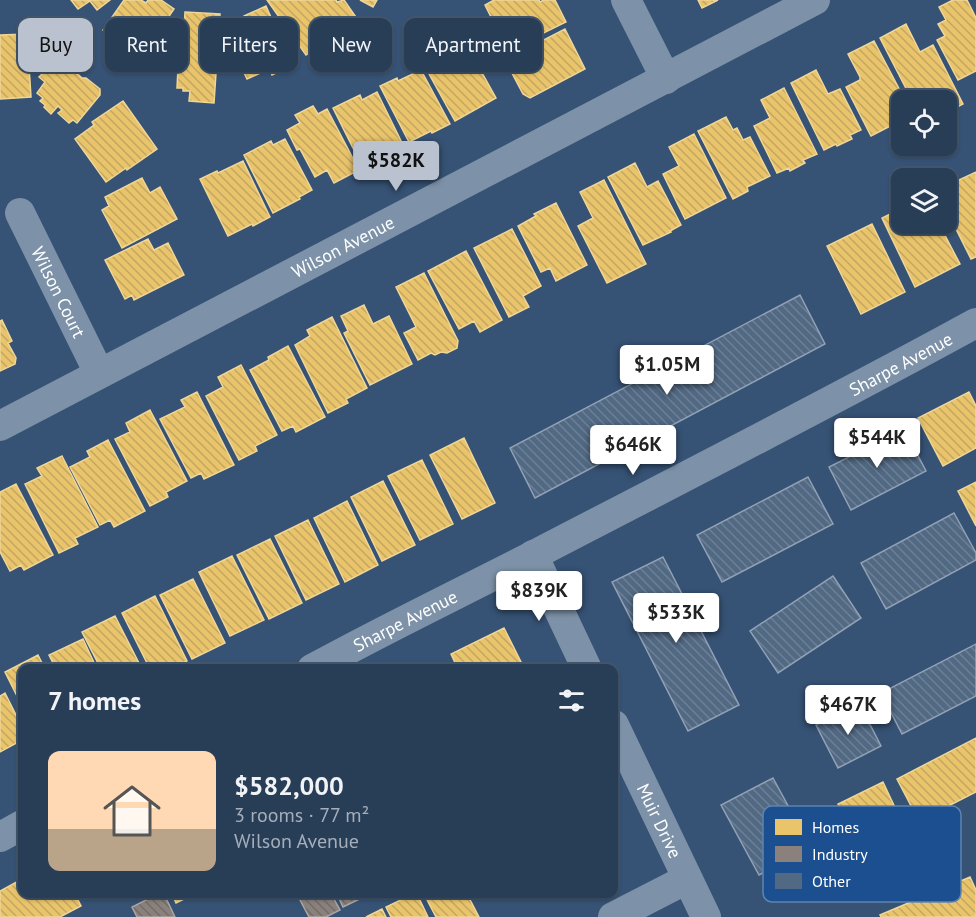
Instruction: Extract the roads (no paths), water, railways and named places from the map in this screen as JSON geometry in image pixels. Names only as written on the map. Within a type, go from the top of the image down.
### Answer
[{"type":"street","points":[[626,0],[666,79]]},
{"type":"street","name":"Wilson Avenue","points":[[0,426],[815,0]]},
{"type":"street","name":"Wilson Court","points":[[20,213],[99,373]]},
{"type":"street","name":"Sharpe Avenue","points":[[321,664],[976,323]]},
{"type":"street","points":[[533,555],[585,664]]},
{"type":"street","name":"Muir Drive","points":[[618,733],[706,917]]},
{"type":"street","points":[[0,837],[18,827]]},
{"type":"street","points":[[613,917],[687,879]]}]
